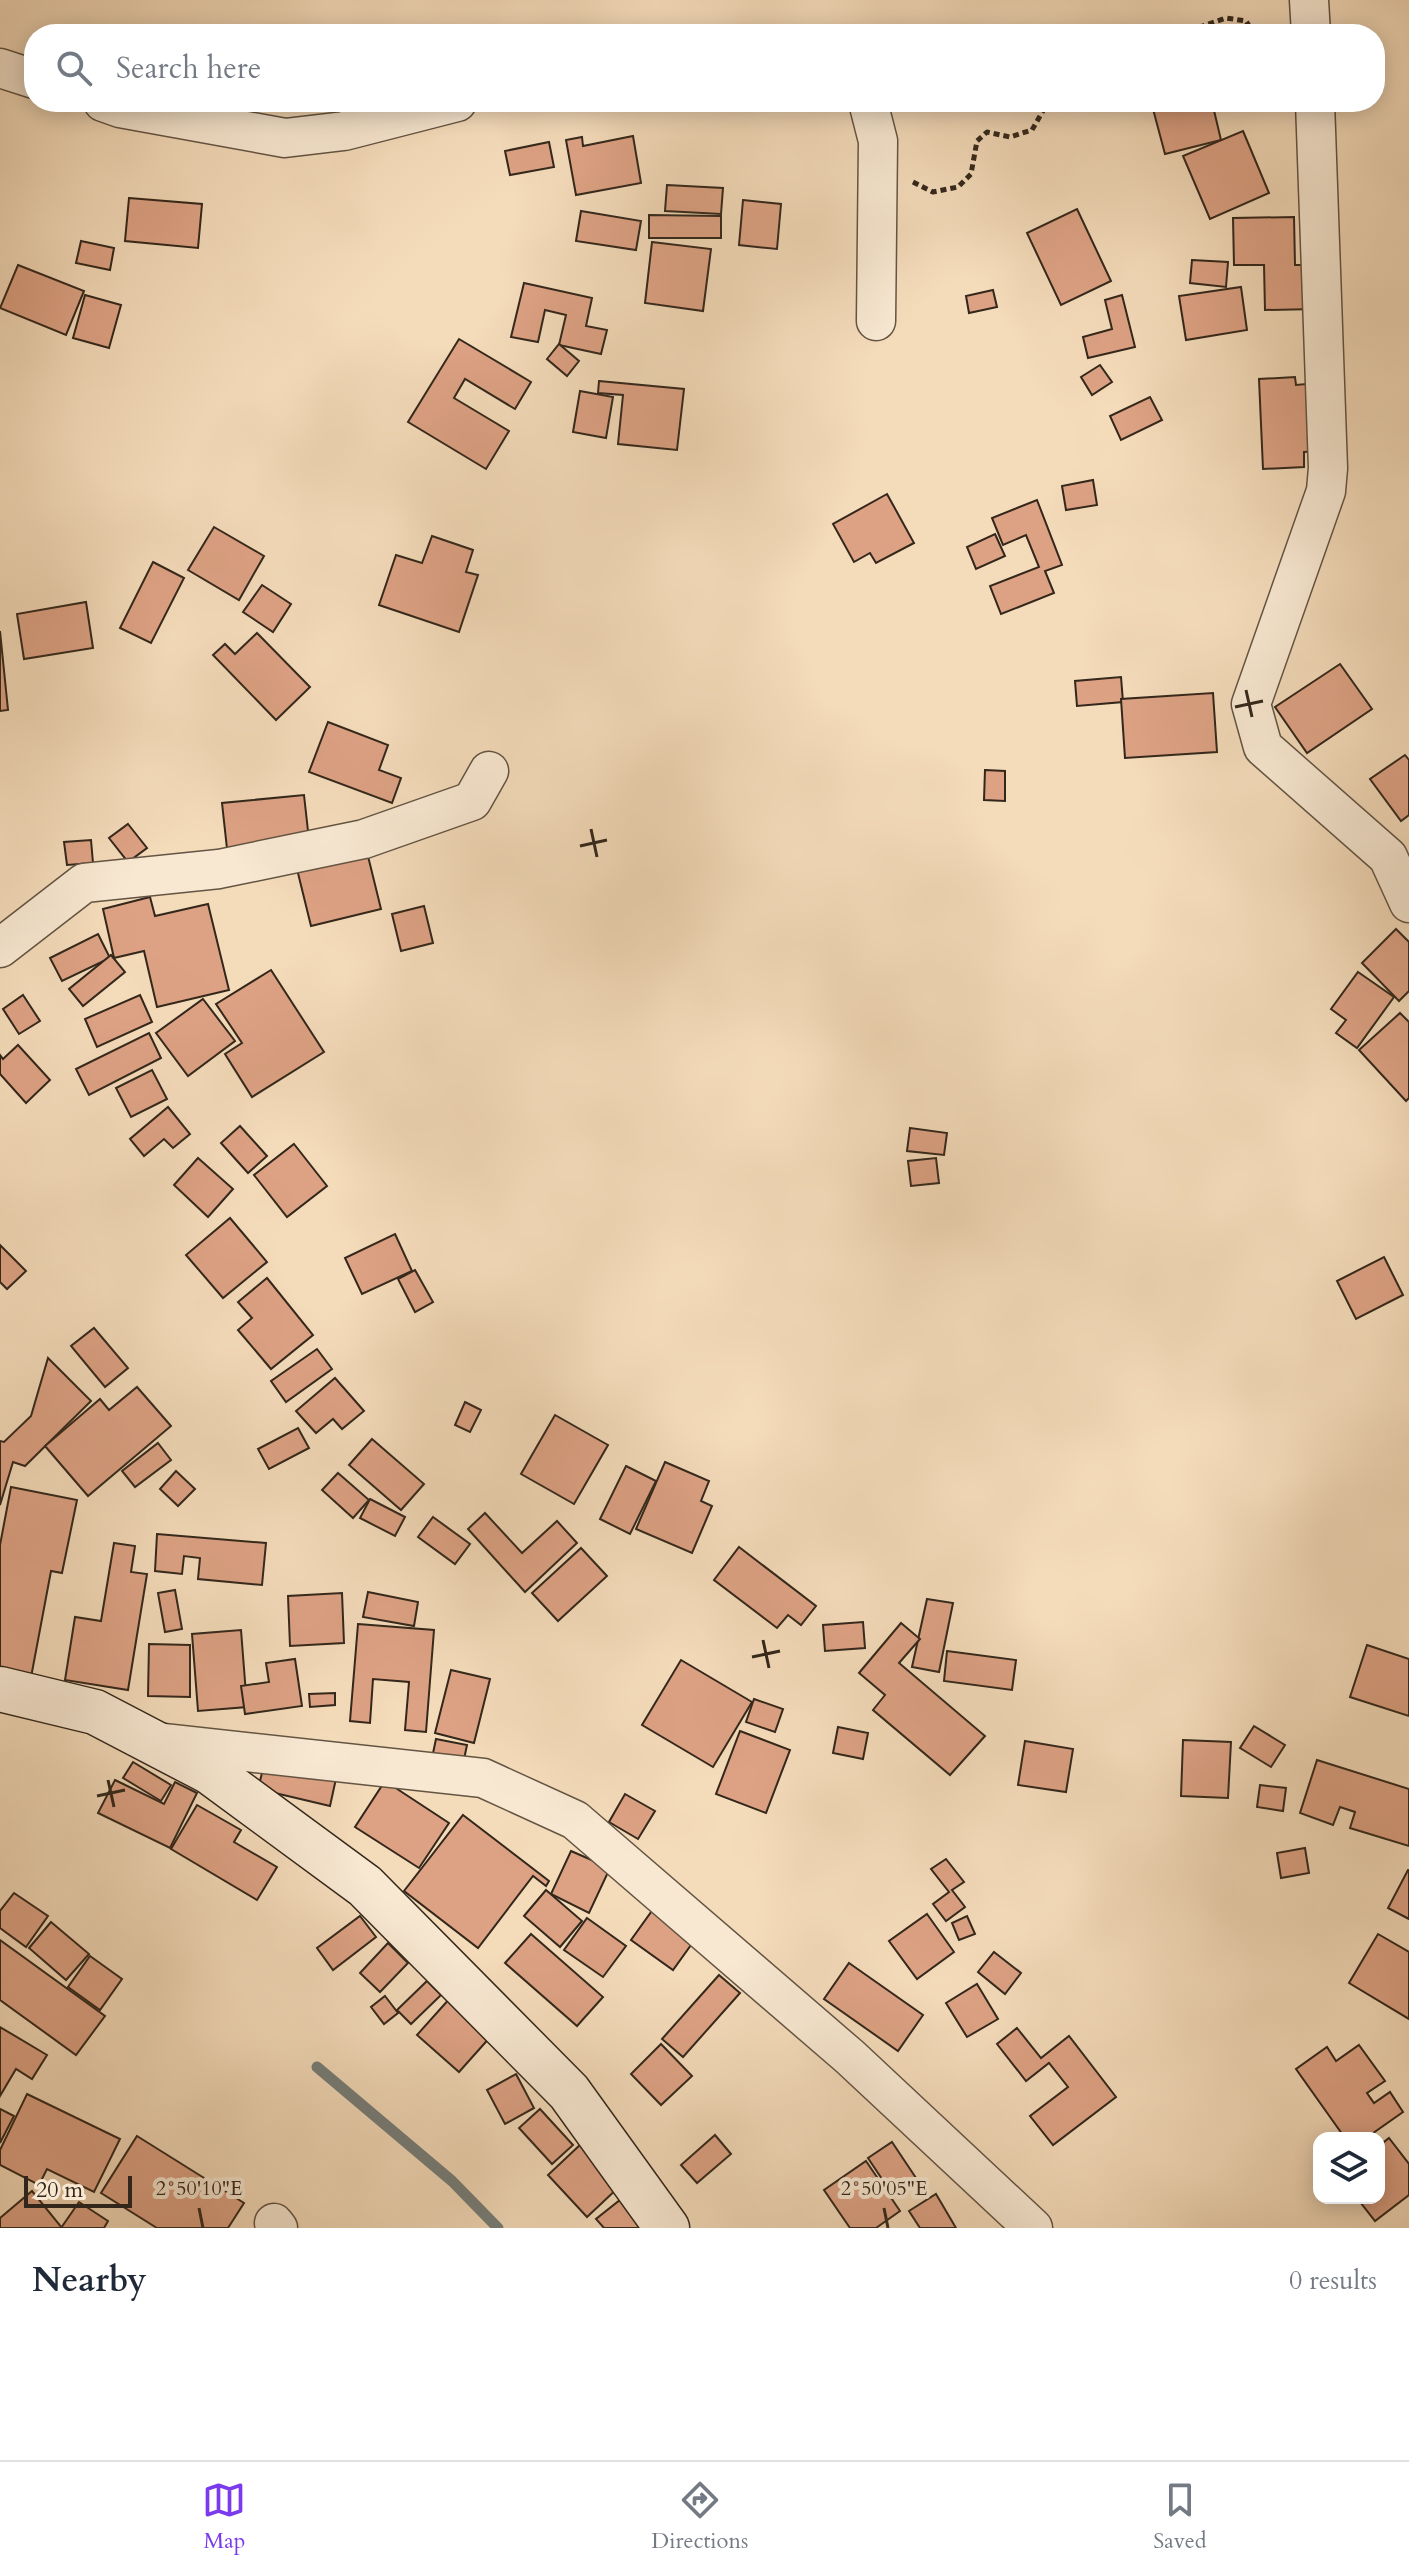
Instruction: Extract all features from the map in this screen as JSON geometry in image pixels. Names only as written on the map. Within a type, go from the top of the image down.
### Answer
[{"type":"street","points":[[1309,0],[1310,24]]},
{"type":"street","points":[[0,68],[24,76]]},
{"type":"street","points":[[142,112],[285,138],[344,131],[418,112]]},
{"type":"street","points":[[871,112],[878,141],[876,321]]},
{"type":"street","points":[[1315,112],[1328,468],[1326,491],[1251,704],[1263,747],[1398,852],[1409,903]]},
{"type":"street","points":[[0,948],[84,883],[219,869],[364,839],[472,801],[489,771]]},
{"type":"street","points":[[0,1689],[95,1712],[210,1772],[365,1886],[569,2092],[667,2228]]},
{"type":"street","points":[[152,1742],[483,1778],[575,1820],[850,2057],[1033,2228]]},
{"type":"path","points":[[1209,24],[1226,18],[1246,21],[1248,24]]},
{"type":"path","points":[[878,141],[909,180],[933,192],[958,187],[971,174],[977,141],[987,132],[1010,137],[1032,130],[1042,112]]},
{"type":"building","points":[[1154,112],[1214,112],[1221,140],[1165,154]]},
{"type":"building","points":[[1243,131],[1269,193],[1210,219],[1183,156]]},
{"type":"building","points":[[633,136],[641,183],[576,195],[566,140],[582,137],[583,146]]},
{"type":"building","points":[[549,142],[554,167],[510,175],[505,151]]},
{"type":"building","points":[[667,185],[723,188],[721,214],[665,211]]},
{"type":"building","points":[[129,198],[202,204],[198,248],[125,241]]},
{"type":"building","points":[[743,200],[781,204],[777,249],[739,245]]},
{"type":"building","points":[[1077,209],[1111,281],[1061,305],[1027,233]]},
{"type":"building","points":[[581,211],[641,221],[636,250],[576,241]]},
{"type":"building","points":[[649,215],[721,216],[721,238],[649,238]]},
{"type":"building","points":[[1294,217],[1295,265],[1315,265],[1315,309],[1265,310],[1264,265],[1234,265],[1233,218]]},
{"type":"building","points":[[81,241],[114,248],[110,270],[76,263]]},
{"type":"building","points":[[652,242],[711,249],[703,311],[645,303]]},
{"type":"building","points":[[1192,260],[1228,262],[1226,287],[1190,283]]},
{"type":"building","points":[[18,265],[84,291],[66,335],[0,308]]},
{"type":"building","points":[[524,283],[592,298],[586,326],[607,330],[601,354],[559,345],[566,315],[545,310],[538,342],[511,337]]},
{"type":"building","points":[[1241,287],[1247,330],[1186,340],[1179,296]]},
{"type":"building","points":[[993,290],[997,307],[969,313],[966,296]]},
{"type":"building","points":[[85,295],[121,305],[109,348],[73,338]]},
{"type":"building","points":[[1122,295],[1135,347],[1088,358],[1083,337],[1112,329],[1105,300]]},
{"type":"building","points":[[459,339],[531,382],[515,409],[465,379],[454,398],[509,431],[486,469],[408,422]]},
{"type":"building","points":[[559,344],[579,361],[567,376],[547,359]]},
{"type":"building","points":[[1100,365],[1112,382],[1092,395],[1081,377]]},
{"type":"building","points":[[1295,377],[1296,385],[1317,383],[1320,451],[1304,452],[1304,467],[1263,469],[1259,379]]},
{"type":"building","points":[[599,381],[684,389],[677,450],[618,444],[623,395],[598,393]]},
{"type":"building","points":[[580,391],[613,397],[606,438],[573,432]]},
{"type":"building","points":[[1150,397],[1162,420],[1121,440],[1110,416]]},
{"type":"building","points":[[1093,480],[1097,505],[1066,510],[1062,486]]},
{"type":"building","points":[[887,494],[914,543],[876,563],[870,553],[854,562],[833,524]]},
{"type":"building","points":[[1037,500],[1062,565],[1045,571],[1054,593],[1001,614],[990,586],[1039,567],[1026,535],[1003,545],[992,518]]},
{"type":"building","points":[[214,527],[264,556],[239,600],[188,570]]},
{"type":"building","points":[[995,534],[1005,556],[976,569],[967,547]]},
{"type":"building","points":[[432,536],[473,550],[466,572],[478,575],[459,632],[379,605],[396,555],[422,563]]},
{"type":"building","points":[[153,562],[184,578],[151,643],[120,628]]},
{"type":"building","points":[[262,585],[291,604],[273,632],[243,612]]},
{"type":"building","points":[[86,602],[93,648],[24,659],[17,614]]},
{"type":"building","points":[[0,631],[8,710],[0,711]]},
{"type":"building","points":[[257,633],[310,687],[276,720],[213,655],[225,644],[235,654]]},
{"type":"building","points":[[1340,664],[1372,709],[1307,753],[1275,707]]},
{"type":"building","points":[[1121,677],[1123,702],[1077,706],[1075,681]]},
{"type":"building","points":[[1213,693],[1217,752],[1125,758],[1121,699]]},
{"type":"building","points":[[328,722],[388,745],[379,770],[401,778],[392,803],[309,772]]},
{"type":"building","points":[[1405,755],[1409,760],[1409,815],[1401,821],[1370,779]]},
{"type":"building","points":[[985,770],[1005,771],[1005,801],[984,800]]},
{"type":"building","points":[[304,795],[310,849],[228,858],[222,803]]},
{"type":"building","points":[[128,824],[147,848],[128,862],[109,838]]},
{"type":"building","points":[[91,840],[93,863],[67,865],[64,842]]},
{"type":"building","points":[[366,848],[381,909],[311,926],[296,865]]},
{"type":"building","points":[[150,897],[155,916],[208,904],[229,990],[157,1007],[144,951],[114,958],[103,909]]},
{"type":"building","points":[[424,906],[433,943],[401,951],[392,914]]},
{"type":"building","points":[[1396,929],[1409,942],[1409,991],[1399,1001],[1362,963]]},
{"type":"building","points":[[98,934],[110,958],[62,981],[50,958]]},
{"type":"building","points":[[111,955],[125,972],[83,1006],[69,989]]},
{"type":"building","points":[[271,970],[324,1052],[252,1097],[225,1054],[242,1043],[216,1004]]},
{"type":"building","points":[[1358,972],[1394,997],[1357,1048],[1336,1033],[1346,1020],[1331,1009]]},
{"type":"building","points":[[23,995],[40,1021],[19,1034],[3,1009]]},
{"type":"building","points":[[140,995],[152,1022],[97,1047],[85,1019]]},
{"type":"building","points":[[203,999],[235,1041],[188,1076],[156,1033]]},
{"type":"building","points":[[1400,1013],[1409,1022],[1409,1098],[1406,1101],[1359,1050]]},
{"type":"building","points":[[149,1033],[161,1058],[89,1095],[76,1069]]},
{"type":"building","points":[[18,1045],[50,1080],[26,1103],[0,1074],[0,1055],[3,1059]]},
{"type":"building","points":[[152,1070],[167,1099],[131,1117],[116,1088]]},
{"type":"building","points":[[168,1107],[190,1134],[173,1148],[164,1139],[144,1156],[130,1139]]},
{"type":"building","points":[[240,1126],[267,1156],[248,1173],[221,1143]]},
{"type":"building","points":[[910,1128],[947,1133],[944,1155],[907,1151]]},
{"type":"building","points":[[294,1144],[327,1186],[287,1217],[254,1175]]},
{"type":"building","points":[[198,1158],[233,1189],[208,1217],[174,1185]]},
{"type":"building","points":[[936,1158],[939,1183],[911,1186],[908,1161]]},
{"type":"building","points":[[230,1218],[267,1262],[223,1298],[186,1255]]},
{"type":"building","points":[[395,1234],[412,1271],[362,1294],[345,1258]]},
{"type":"building","points":[[0,1245],[26,1271],[7,1289],[0,1282]]},
{"type":"building","points":[[1384,1257],[1403,1295],[1356,1319],[1337,1281]]},
{"type":"building","points":[[415,1270],[433,1302],[415,1312],[398,1279]]},
{"type":"building","points":[[267,1278],[313,1335],[271,1369],[238,1330],[252,1318],[238,1302]]},
{"type":"building","points":[[94,1328],[128,1368],[105,1387],[71,1346]]},
{"type":"building","points":[[317,1349],[332,1369],[286,1402],[271,1381]]},
{"type":"building","points":[[48,1358],[91,1401],[25,1466],[13,1462],[0,1505],[0,1441],[4,1442],[31,1416]]},
{"type":"building","points":[[335,1378],[364,1411],[342,1429],[333,1419],[316,1433],[296,1411]]},
{"type":"building","points":[[137,1387],[171,1426],[88,1496],[45,1446],[100,1399],[109,1410]]},
{"type":"building","points":[[465,1402],[481,1410],[470,1432],[455,1425]]},
{"type":"building","points":[[555,1415],[608,1445],[574,1504],[521,1474]]},
{"type":"building","points":[[298,1428],[309,1448],[269,1469],[258,1449]]},
{"type":"building","points":[[372,1439],[424,1484],[401,1510],[349,1465]]},
{"type":"building","points":[[158,1443],[171,1460],[135,1487],[122,1471]]},
{"type":"building","points":[[665,1462],[709,1481],[701,1501],[712,1506],[692,1553],[636,1529]]},
{"type":"building","points":[[626,1466],[656,1481],[630,1534],[600,1519]]},
{"type":"building","points":[[176,1471],[195,1489],[178,1506],[160,1489]]},
{"type":"building","points":[[338,1473],[369,1500],[353,1518],[322,1490]]},
{"type":"building","points":[[11,1487],[77,1500],[62,1573],[51,1571],[29,1688],[0,1683],[0,1545]]},
{"type":"building","points":[[370,1499],[405,1517],[395,1536],[360,1518]]},
{"type":"building","points":[[485,1513],[522,1553],[557,1521],[577,1543],[525,1592],[468,1529]]},
{"type":"building","points":[[433,1517],[470,1544],[455,1564],[418,1537]]},
{"type":"building","points":[[157,1534],[266,1543],[262,1585],[198,1579],[200,1558],[184,1556],[182,1574],[155,1571]]},
{"type":"building","points":[[114,1543],[135,1546],[131,1572],[147,1574],[128,1690],[65,1680],[75,1617],[101,1621]]},
{"type":"building","points":[[739,1547],[816,1606],[801,1625],[788,1615],[777,1628],[714,1580]]},
{"type":"building","points":[[581,1548],[607,1576],[558,1621],[532,1593]]},
{"type":"building","points":[[175,1590],[182,1629],[165,1632],[158,1593]]},
{"type":"building","points":[[368,1592],[418,1602],[414,1626],[363,1617]]},
{"type":"building","points":[[342,1593],[344,1643],[290,1646],[288,1596]]},
{"type":"building","points":[[927,1599],[953,1603],[939,1672],[912,1667]]},
{"type":"building","points":[[863,1622],[865,1648],[825,1651],[823,1625]]},
{"type":"building","points":[[901,1623],[920,1639],[899,1663],[985,1736],[950,1775],[873,1710],[885,1695],[859,1673]]},
{"type":"building","points":[[358,1624],[434,1630],[426,1732],[405,1730],[409,1682],[373,1679],[370,1723],[350,1721]]},
{"type":"building","points":[[241,1630],[247,1707],[198,1711],[192,1634]]},
{"type":"building","points":[[149,1644],[190,1645],[190,1697],[148,1696]]},
{"type":"building","points":[[1367,1645],[1409,1659],[1409,1716],[1350,1697]]},
{"type":"building","points":[[947,1651],[1016,1660],[1012,1690],[944,1681]]},
{"type":"building","points":[[295,1659],[302,1706],[245,1714],[241,1686],[269,1682],[266,1663]]},
{"type":"building","points":[[681,1660],[752,1702],[713,1767],[642,1725]]},
{"type":"building","points":[[451,1670],[490,1679],[474,1743],[435,1733]]},
{"type":"building","points":[[335,1693],[335,1705],[310,1707],[309,1694]]},
{"type":"building","points":[[754,1699],[783,1709],[775,1732],[746,1722]]},
{"type":"building","points":[[1254,1726],[1285,1745],[1271,1767],[1240,1748]]},
{"type":"building","points":[[838,1727],[868,1733],[863,1759],[833,1753]]},
{"type":"building","points":[[740,1731],[790,1750],[766,1813],[716,1794]]},
{"type":"building","points":[[436,1739],[467,1745],[463,1764],[432,1758]]},
{"type":"building","points":[[1183,1740],[1231,1742],[1228,1798],[1181,1796]]},
{"type":"building","points":[[1025,1741],[1073,1749],[1066,1792],[1018,1785]]},
{"type":"building","points":[[266,1757],[337,1774],[330,1806],[258,1789]]},
{"type":"building","points":[[1317,1760],[1409,1789],[1409,1846],[1350,1828],[1355,1812],[1340,1807],[1333,1825],[1300,1813]]},
{"type":"building","points":[[133,1762],[171,1785],[161,1801],[123,1778]]},
{"type":"building","points":[[115,1780],[164,1804],[175,1782],[197,1793],[170,1848],[98,1813]]},
{"type":"building","points":[[385,1781],[449,1823],[419,1868],[355,1827]]},
{"type":"building","points":[[1260,1785],[1286,1788],[1283,1811],[1257,1807]]},
{"type":"building","points":[[625,1794],[655,1811],[638,1839],[609,1822]]},
{"type":"building","points":[[197,1805],[241,1830],[234,1842],[277,1867],[257,1900],[171,1849]]},
{"type":"building","points":[[463,1815],[549,1881],[546,1886],[533,1876],[478,1948],[404,1891]]},
{"type":"building","points":[[1305,1848],[1309,1873],[1281,1878],[1277,1853]]},
{"type":"building","points":[[571,1851],[610,1868],[589,1913],[551,1894]]},
{"type":"building","points":[[946,1859],[964,1882],[952,1890],[965,1907],[946,1921],[933,1904],[949,1892],[931,1869]]},
{"type":"building","points":[[1409,1870],[1409,1919],[1388,1908]]},
{"type":"building","points":[[546,1890],[582,1921],[560,1947],[524,1916]]},
{"type":"building","points":[[14,1893],[48,1916],[26,1947],[0,1928],[0,1911]]},
{"type":"building","points":[[654,1908],[696,1938],[673,1970],[631,1940]]},
{"type":"building","points":[[927,1914],[954,1952],[917,1979],[889,1941]]},
{"type":"building","points":[[360,1916],[376,1937],[333,1970],[317,1948]]},
{"type":"building","points":[[967,1916],[975,1934],[959,1940],[952,1923]]},
{"type":"building","points":[[587,1918],[626,1946],[603,1977],[564,1950]]},
{"type":"building","points":[[51,1922],[89,1954],[66,1980],[29,1948]]},
{"type":"building","points":[[531,1934],[603,1997],[577,2026],[505,1963]]},
{"type":"building","points":[[1378,1934],[1409,1952],[1409,2019],[1349,1983]]},
{"type":"building","points":[[0,1940],[105,2016],[76,2055],[0,2000]]},
{"type":"building","points":[[388,1943],[408,1963],[380,1992],[360,1973]]},
{"type":"building","points":[[994,1952],[1021,1973],[1005,1994],[978,1972]]},
{"type":"building","points":[[90,1956],[122,1979],[100,2010],[68,1987]]},
{"type":"building","points":[[849,1963],[923,2015],[898,2051],[824,1999]]},
{"type":"building","points":[[719,1975],[740,1993],[683,2057],[662,2039]]},
{"type":"building","points":[[427,1981],[441,1995],[411,2024],[397,2010]]},
{"type":"building","points":[[977,1984],[998,2019],[967,2037],[946,2003]]},
{"type":"building","points":[[385,1996],[398,2013],[384,2024],[371,2007]]},
{"type":"building","points":[[451,1997],[492,2035],[459,2072],[417,2035]]},
{"type":"building","points":[[0,2027],[47,2055],[32,2079],[16,2069],[0,2096]]},
{"type":"building","points":[[1017,2028],[1041,2058],[1069,2036],[1116,2097],[1053,2145],[1030,2116],[1068,2087],[1049,2063],[1026,2081],[997,2044]]},
{"type":"building","points":[[661,2044],[692,2076],[661,2105],[631,2074]]},
{"type":"building","points":[[1359,2045],[1385,2081],[1367,2093],[1374,2103],[1390,2092],[1403,2112],[1375,2132],[1341,2132],[1296,2069],[1327,2047],[1336,2061]]},
{"type":"building","points":[[516,2074],[534,2108],[505,2124],[487,2090]]},
{"type":"building","points":[[27,2094],[120,2139],[94,2192],[47,2169],[39,2185],[0,2165],[0,2150]]},
{"type":"building","points":[[0,2109],[14,2116],[0,2143]]},
{"type":"building","points":[[540,2109],[573,2145],[552,2164],[519,2128]]},
{"type":"building","points":[[715,2135],[731,2154],[697,2183],[681,2165]]},
{"type":"building","points":[[137,2136],[244,2203],[228,2228],[157,2228],[101,2193]]},
{"type":"building","points":[[1389,2138],[1409,2164],[1409,2195],[1375,2221],[1362,2204],[1385,2204],[1385,2141]]},
{"type":"building","points":[[892,2142],[918,2181],[894,2197],[868,2158]]},
{"type":"building","points":[[581,2144],[620,2186],[587,2217],[548,2175]]},
{"type":"building","points":[[866,2161],[900,2211],[876,2228],[850,2228],[824,2190]]},
{"type":"building","points":[[32,2191],[62,2228],[0,2228],[0,2218]]},
{"type":"building","points":[[936,2194],[956,2228],[920,2228],[909,2211]]},
{"type":"building","points":[[625,2196],[651,2228],[604,2228],[596,2219]]},
{"type":"building","points":[[79,2202],[108,2221],[104,2228],[61,2228]]},
{"type":"waterway","points":[[317,2067],[452,2181],[498,2228]]}]
